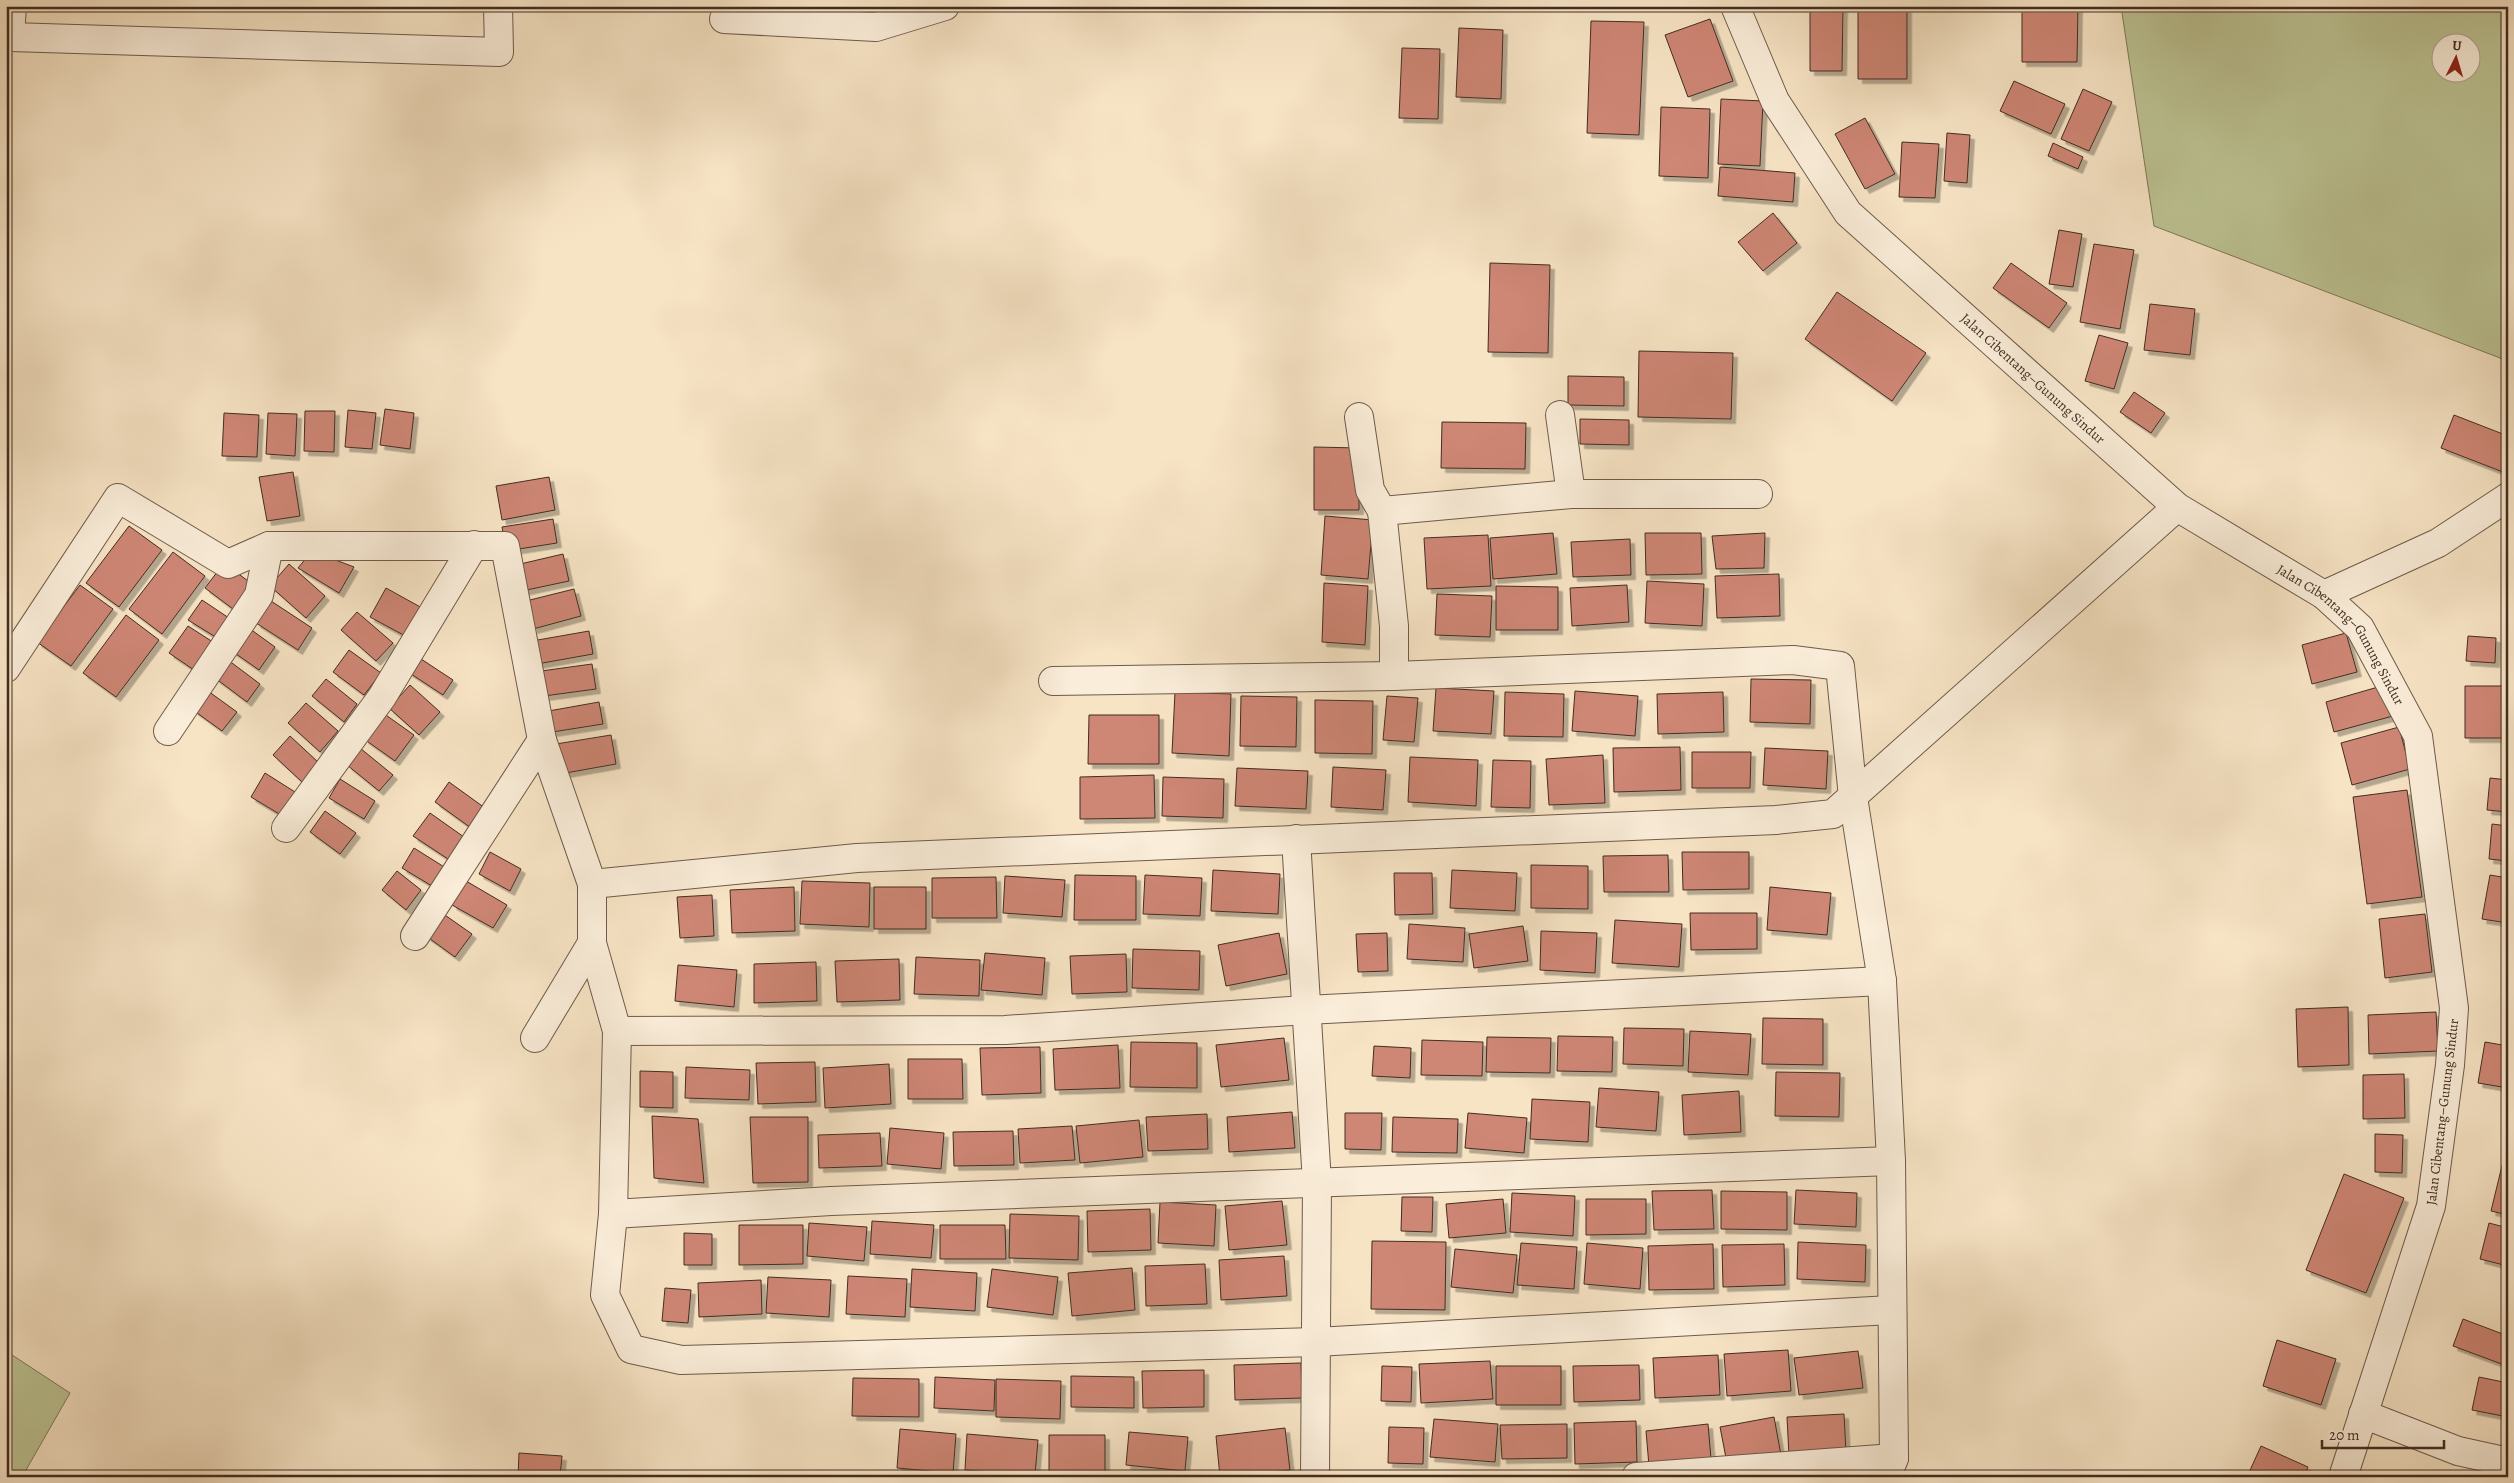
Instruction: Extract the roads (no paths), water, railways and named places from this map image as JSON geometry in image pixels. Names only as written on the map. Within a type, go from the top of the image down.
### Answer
[{"type":"street","points":[[12,6],[10,37],[499,52],[498,6]]},
{"type":"street","points":[[724,19],[876,27],[945,6]]},
{"type":"street","name":"Jalan Cibentang–Gunung Sindur","points":[[1735,6],[1775,101],[1848,212],[2177,507],[2324,595],[2360,628],[2418,736],[2454,1008],[2450,1065],[2431,1206],[2343,1477]]},
{"type":"street","points":[[1560,415],[1571,494]]},
{"type":"street","points":[[1359,417],[1370,490],[1382,511],[1394,626],[1394,676]]},
{"type":"street","points":[[1382,511],[1571,494],[1758,494]]},
{"type":"street","points":[[2324,595],[2438,543],[2508,497]]},
{"type":"street","points":[[6,668],[118,498],[228,564],[269,546],[505,546],[542,740],[592,884],[592,943],[617,1031],[612,1214],[605,1295],[631,1348],[682,1360],[1316,1342],[1891,1310]]},
{"type":"street","points":[[592,884],[857,858],[1776,820],[1832,814],[2177,507]]},
{"type":"street","points":[[286,828],[382,697],[474,545]]},
{"type":"street","points":[[168,731],[259,595],[269,546]]},
{"type":"street","points":[[1053,682],[1394,676],[1793,660],[1840,666],[1853,797],[1882,981],[1891,1161],[1890,1468],[1636,1477]]},
{"type":"street","points":[[415,936],[542,740]]},
{"type":"street","points":[[1296,839],[1317,1183],[1315,1477]]},
{"type":"street","points":[[535,1038],[592,943]]},
{"type":"street","points":[[617,1031],[1005,1030],[1306,1010],[1882,981]]},
{"type":"street","points":[[612,1214],[831,1201],[1891,1161]]},
{"type":"street","points":[[2363,1414],[2458,1450],[2508,1462]]}]
